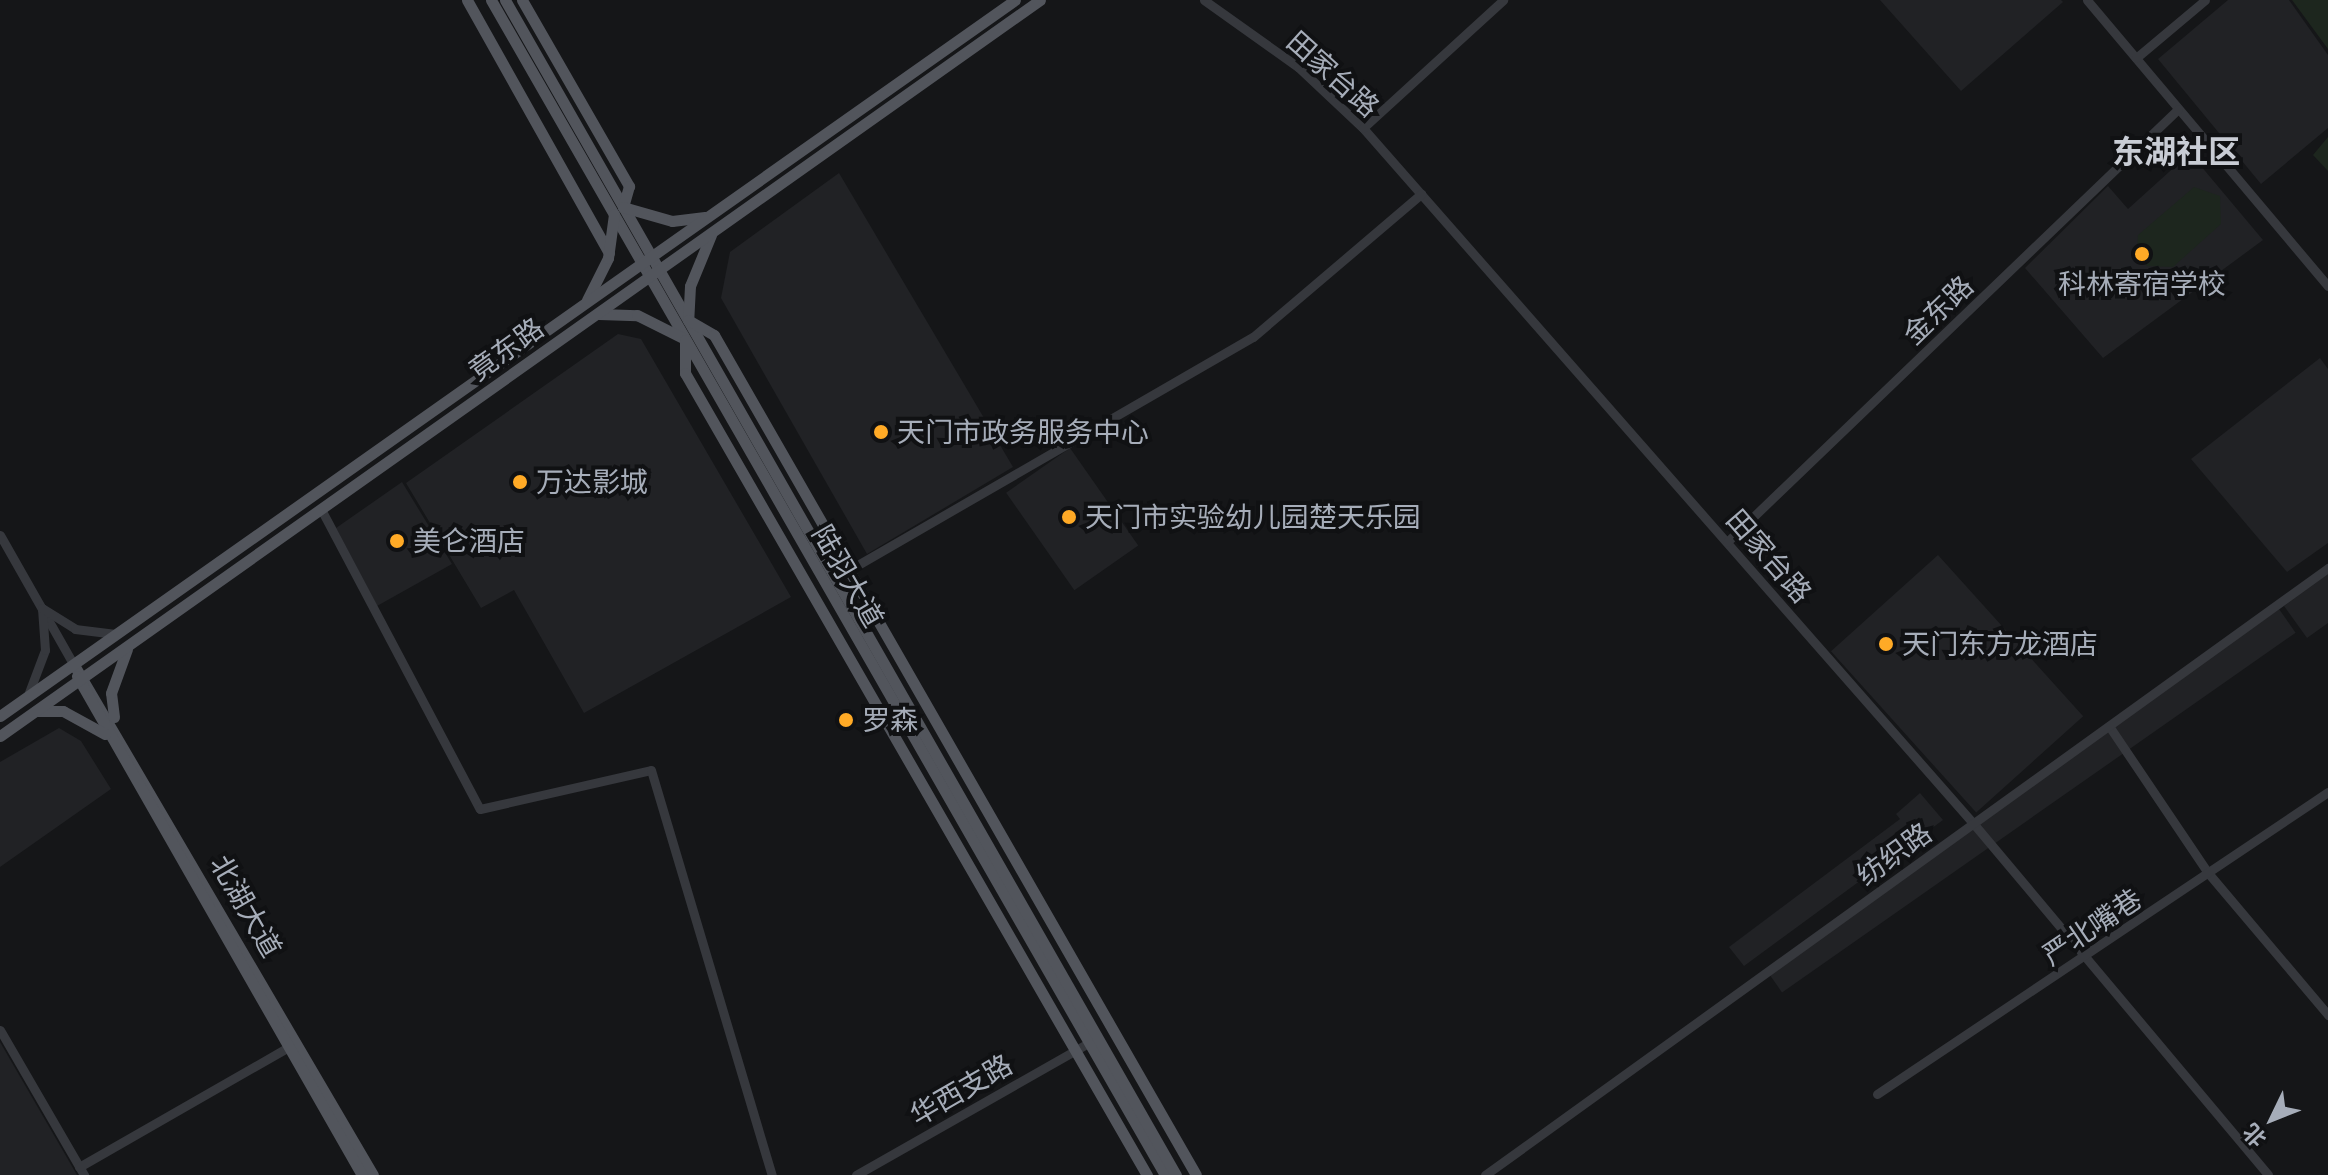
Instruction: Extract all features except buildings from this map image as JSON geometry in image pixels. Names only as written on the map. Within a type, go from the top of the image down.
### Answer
[{"type":"main road","points":[[467,0],[609,253]]},
{"type":"main road","name":"陆羽大道","points":[[491,0],[648,260],[685,339],[1165,1175]]},
{"type":"main road","name":"陆羽大道","points":[[505,0],[619,210]]},
{"type":"main road","points":[[522,0],[629,186],[619,210],[609,253],[585,304]]},
{"type":"main road","name":"竟东路","points":[[0,716],[1015,0]]},
{"type":"main road","name":"竟东路","points":[[0,736],[1040,0]]},
{"type":"main road","points":[[619,210],[672,221],[713,214]]},
{"type":"main road","points":[[720,226],[698,259],[688,320],[714,335],[1196,1175]]},
{"type":"main road","name":"陆羽大道","points":[[655,273],[688,320],[1176,1175]]},
{"type":"main road","points":[[594,315],[637,315],[685,339],[685,373],[1147,1175]]},
{"type":"main road","points":[[117,739],[111,693],[128,647]]},
{"type":"main road","name":"北湖大道","points":[[74,665],[292,1045],[362,1175]]},
{"type":"main road","points":[[36,711],[83,718],[117,739]]},
{"type":"main road","name":"北湖大道","points":[[292,1045],[373,1175]]},
{"type":"street","name":"田家台路","points":[[1204,0],[1309,75],[1363,128],[1973,823],[2083,960],[2268,1175]]},
{"type":"street","points":[[1363,128],[1503,0]]},
{"type":"street","points":[[2087,0],[2328,286]]},
{"type":"street","points":[[2136,58],[2205,0]]},
{"type":"street","name":"金东路","points":[[1727,542],[2178,109]]},
{"type":"street","points":[[849,570],[1253,337],[1421,194]]},
{"type":"street","points":[[322,511],[480,809],[651,770],[772,1175]]},
{"type":"street","name":"北湖大道","points":[[0,535],[74,665]]},
{"type":"street","name":"纺织路","points":[[1485,1175],[2328,568]]},
{"type":"street","points":[[42,608],[75,629],[120,634]]},
{"type":"street","points":[[27,697],[45,650],[42,608]]},
{"type":"street","points":[[2109,726],[2209,874],[2328,1015]]},
{"type":"street","name":"严北嘴巷","points":[[1877,1094],[2083,960],[2328,792]]},
{"type":"street","points":[[0,1030],[82,1171],[292,1045]]},
{"type":"street","name":"华西支路","points":[[856,1175],[1088,1043]]},
{"type":"shaded area","points":[[1880,0],[2061,0],[2063,2],[1961,91]]},
{"type":"shaded area","points":[[2228,0],[2289,0],[2328,55],[2328,128],[2261,184],[2158,59]]},
{"type":"shaded area","points":[[2292,0],[2328,0],[2328,49]]},
{"type":"shaded area","points":[[2328,137],[2328,171],[2313,155]]},
{"type":"shaded area","name":"科林寄宿学校","points":[[2190,153],[2263,240],[2103,358],[2025,268],[2108,186],[2128,209]]},
{"type":"shaded area","points":[[839,173],[1013,467],[867,554],[721,298],[730,252]]},
{"type":"shaded area","points":[[2194,187],[2220,196],[2221,224],[2173,267],[2147,266],[2137,254],[2138,235]]},
{"type":"shaded area","points":[[618,334],[641,339],[791,597],[584,713],[514,590],[481,608],[406,483]]},
{"type":"shaded area","points":[[2320,358],[2328,369],[2328,543],[2287,572],[2191,459]]},
{"type":"shaded area","name":"天门市实验幼儿园楚天乐园","points":[[1070,448],[1138,545],[1074,590],[1006,493]]},
{"type":"shaded area","points":[[402,482],[452,564],[377,606],[336,528]]},
{"type":"shaded area","points":[[1938,555],[2083,716],[1976,813],[1831,651]]},
{"type":"shaded area","points":[[2328,574],[2328,623],[2307,638],[2284,606]]},
{"type":"shaded area","points":[[2279,609],[2296,633],[1782,992],[1765,969]]},
{"type":"shaded area","points":[[59,728],[81,741],[111,789],[0,867],[0,762]]},
{"type":"shaded area","points":[[1920,793],[1943,820],[1744,966],[1729,947],[1900,819],[1896,814]]},
{"type":"shaded area","points":[[0,1042],[77,1175],[0,1175]]},
{"type":"place","name":"科林寄宿学校","points":[[2142,254]]},
{"type":"place","name":"天门市政务服务中心","points":[[881,432]]},
{"type":"place","name":"万达影城","points":[[520,482]]},
{"type":"place","name":"天门市实验幼儿园楚天乐园","points":[[1069,517]]},
{"type":"place","name":"美仑酒店","points":[[397,541]]},
{"type":"place","name":"天门东方龙酒店","points":[[1886,644]]},
{"type":"place","name":"罗森","points":[[846,720]]},
{"type":"district","name":"东湖社区","points":[[2176,151]]}]
